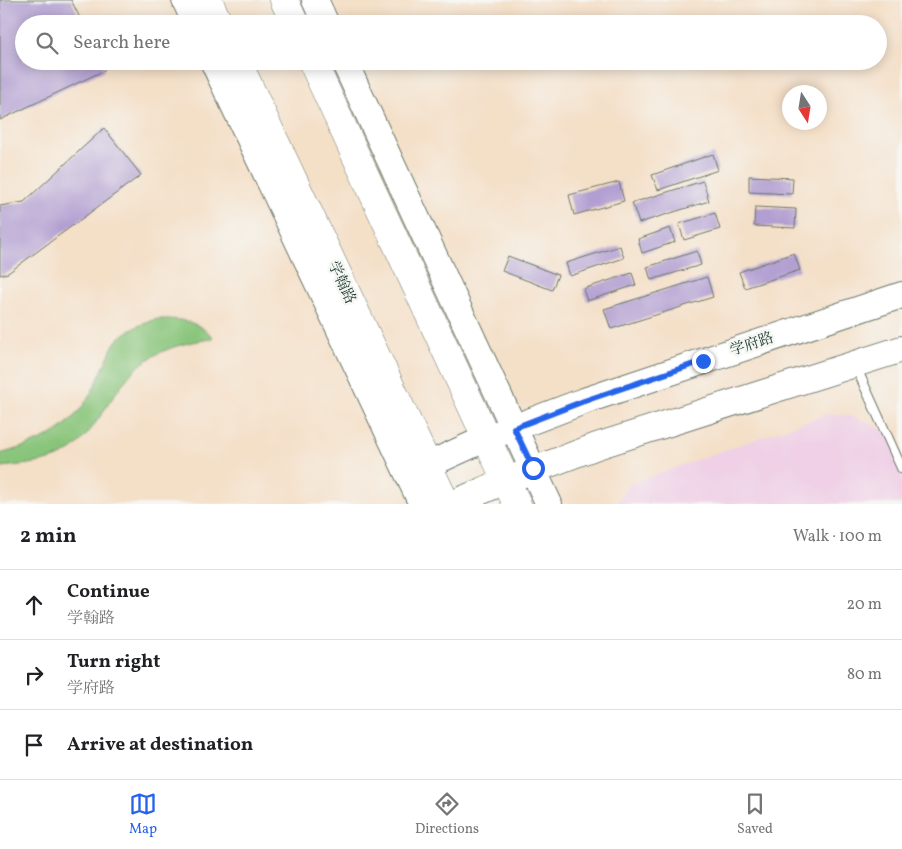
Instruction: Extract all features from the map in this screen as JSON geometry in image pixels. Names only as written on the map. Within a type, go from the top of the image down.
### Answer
[{"type":"main road","points":[[208,0],[215,15]]},
{"type":"main road","points":[[284,0],[291,15]]},
{"type":"main road","name":"学翰路","points":[[241,70],[418,470],[446,504]]},
{"type":"main road","points":[[316,70],[512,492]]},
{"type":"street","points":[[185,0],[192,15]]},
{"type":"street","points":[[315,0],[322,15]]},
{"type":"street","name":"学翰路","points":[[218,70],[418,470],[422,504]]},
{"type":"street","points":[[348,70],[534,470],[548,504]]},
{"type":"street","name":"学府路","points":[[418,470],[487,438],[584,401],[902,295]]},
{"type":"street","points":[[452,504],[512,492],[534,470],[597,446],[902,349]]},
{"type":"lane","points":[[855,364],[902,469]]},
{"type":"shaded area","points":[[827,414],[850,416],[873,424],[895,437],[902,454],[902,504],[616,504],[629,484]]},
{"type":"green space","points":[[158,319],[174,319],[188,322],[207,331],[213,337],[178,346],[157,354],[138,367],[122,384],[87,434],[71,450],[63,455],[38,463],[0,466],[0,454],[43,439],[62,428],[79,411],[88,398],[117,340],[136,327]]},
{"type":"building","points":[[0,0],[71,0],[78,15],[15,15],[15,70],[105,70],[0,120]]},
{"type":"building","points":[[104,128],[141,175],[8,273],[0,275],[0,206],[24,202]]},
{"type":"building","points":[[713,154],[718,170],[658,190],[652,175]]},
{"type":"building","points":[[749,176],[793,178],[792,194],[749,192]]},
{"type":"building","points":[[703,181],[709,201],[639,223],[632,203]]},
{"type":"building","points":[[619,182],[624,201],[574,215],[569,195]]},
{"type":"building","points":[[755,207],[796,209],[795,228],[754,226]]},
{"type":"building","points":[[715,213],[720,229],[684,240],[679,224]]},
{"type":"building","points":[[670,228],[675,242],[642,253],[638,239]]},
{"type":"building","points":[[620,246],[624,258],[570,276],[566,263]]},
{"type":"building","points":[[697,251],[701,265],[651,280],[647,267]]},
{"type":"building","points":[[794,253],[800,270],[745,288],[739,272]]},
{"type":"building","points":[[508,256],[558,275],[552,290],[502,271]]},
{"type":"building","points":[[632,273],[636,285],[587,301],[583,289]]},
{"type":"building","points":[[707,277],[713,297],[611,329],[604,309]]},
{"type":"route","points":[[533,468],[514,428],[584,401],[703,361]]}]
